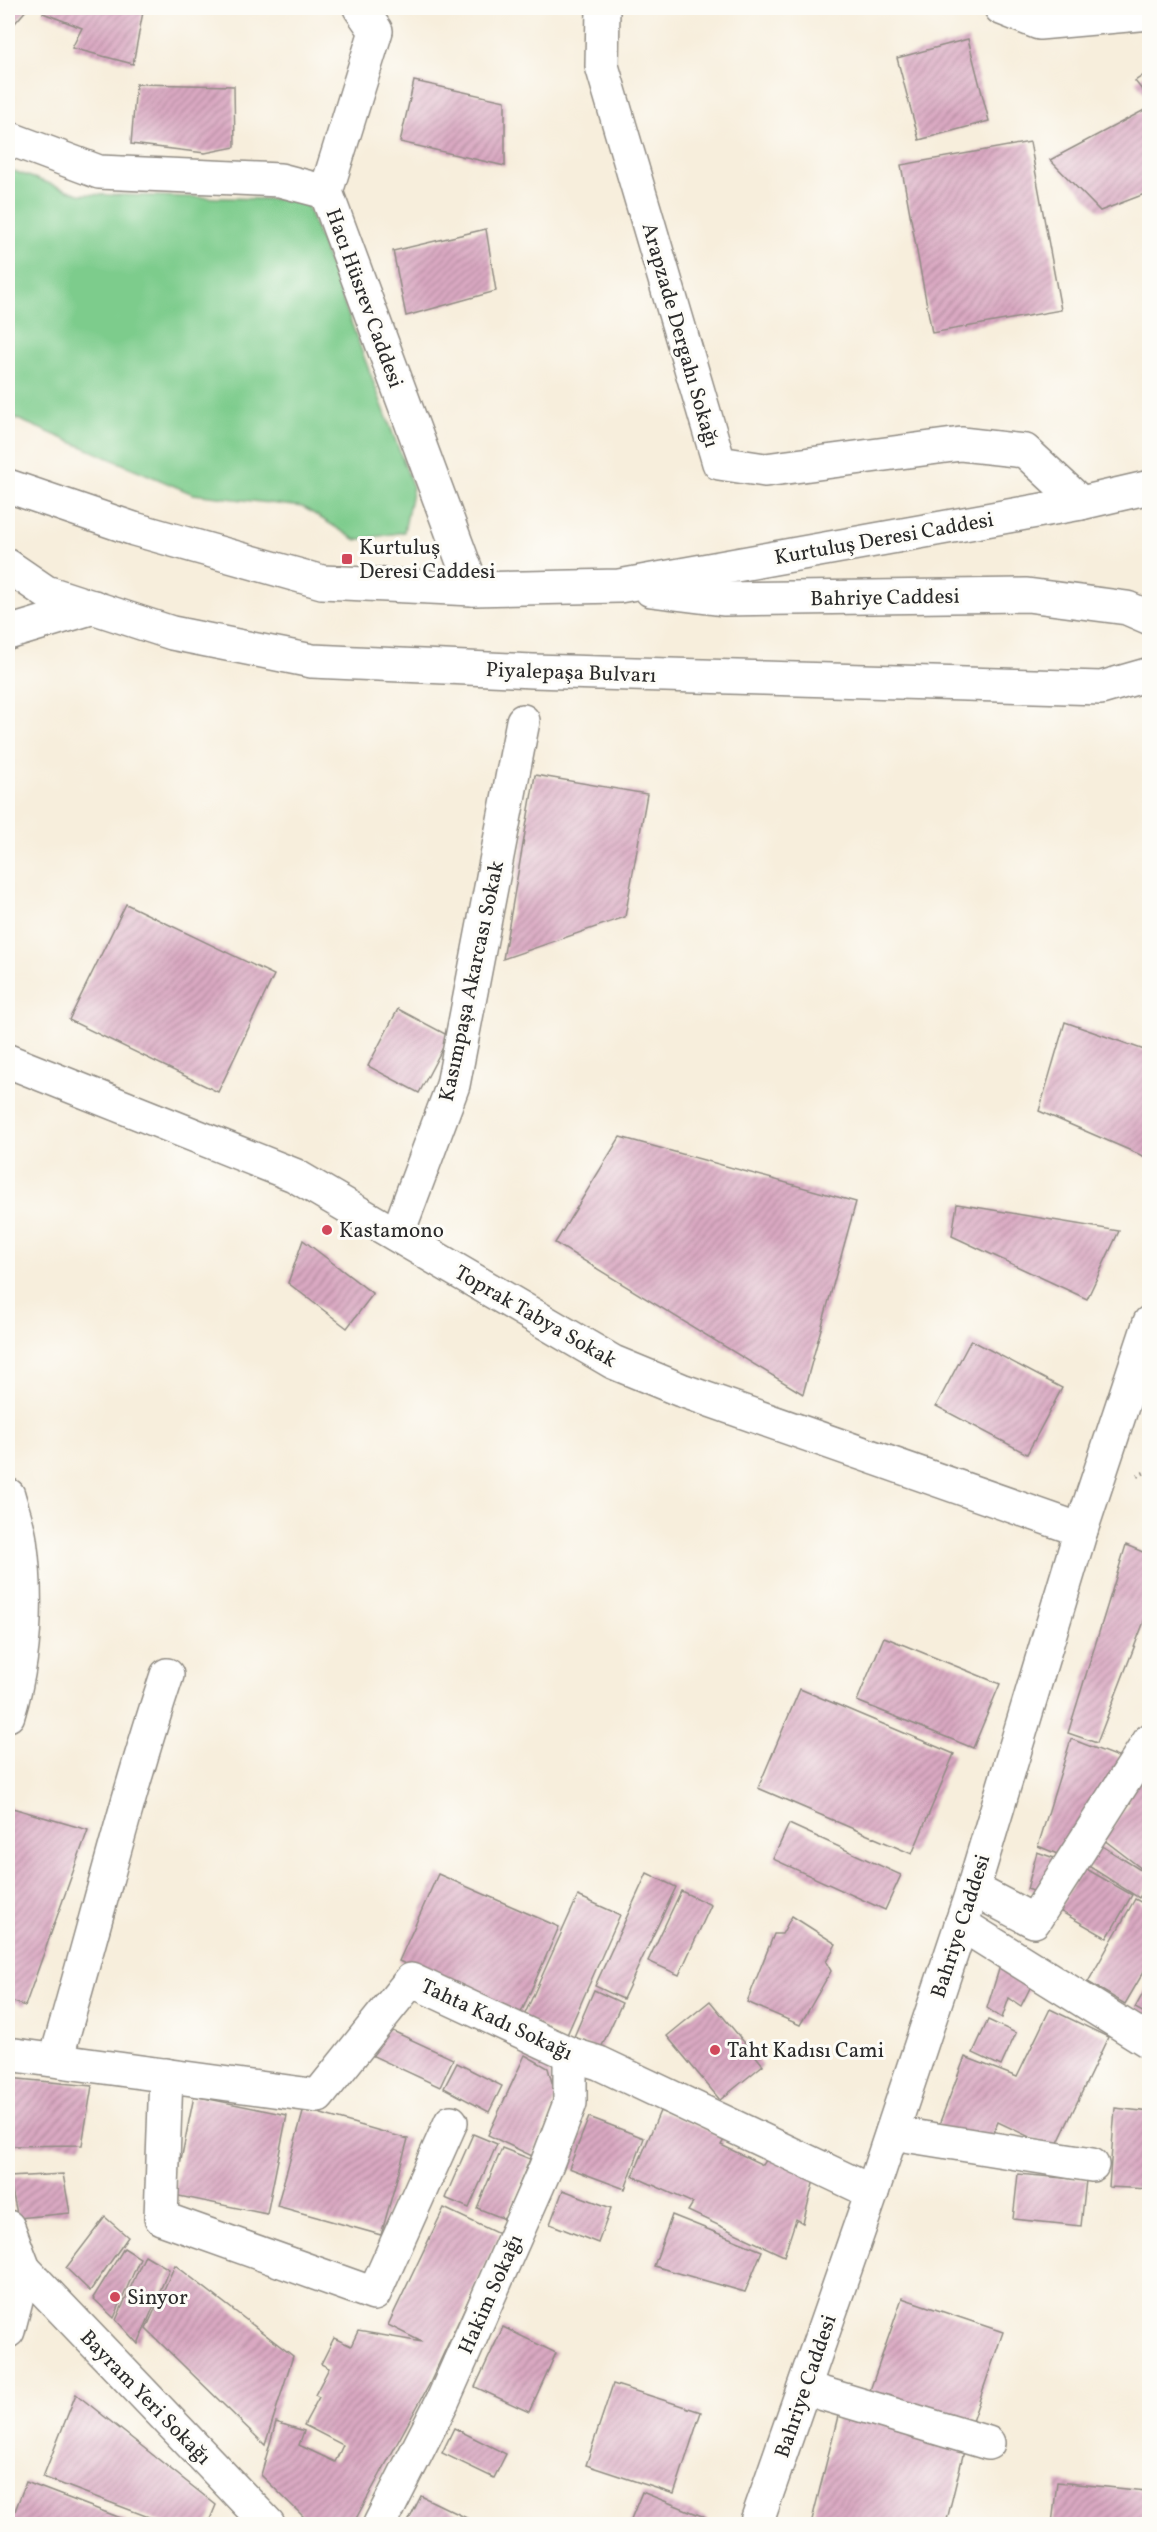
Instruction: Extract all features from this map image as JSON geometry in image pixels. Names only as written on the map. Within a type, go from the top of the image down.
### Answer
[{"type":"street","name":"Hacı Hüsrev Caddesi","points":[[360,8],[376,31],[326,192],[473,590]]},
{"type":"street","name":"Arapzade Dergahı Sokağı","points":[[603,8],[602,66],[719,463],[765,470],[961,444],[1025,451],[1081,503]]},
{"type":"street","points":[[1001,8],[1039,23],[1149,13]]},
{"type":"street","points":[[8,138],[99,172],[280,180],[326,192]]},
{"type":"street","points":[[8,486],[134,529],[322,582],[473,590],[619,586]]},
{"type":"street","name":"Kurtuluş Deresi Caddesi","points":[[619,586],[1081,503],[1149,487]]},
{"type":"street","name":"Piyalepaşa Bulvarı","points":[[8,566],[46,592],[172,633],[312,661],[533,671],[1101,688],[1149,674]]},
{"type":"street","name":"Bahriye Caddesi","points":[[619,586],[723,600],[1027,595],[1127,608],[1149,618]]},
{"type":"street","points":[[8,633],[94,607]]},
{"type":"street","name":"Kasımpaşa Akarcası Sokak","points":[[397,1235],[453,1085],[523,721]]},
{"type":"street","name":"Toprak Tabya Sokak","points":[[8,1061],[294,1175],[613,1362],[681,1390],[1081,1530]]},
{"type":"street","name":"Bahriye Caddesi","points":[[756,2524],[872,2192],[973,1889],[1081,1530],[1149,1322]]},
{"type":"street","points":[[8,1496],[20,1540],[25,1628],[8,1715]]},
{"type":"street","points":[[56,2059],[94,1930],[140,1756],[167,1675]]},
{"type":"street","points":[[973,1889],[1034,1921],[1149,1740]]},
{"type":"street","points":[[961,1924],[1149,2042]]},
{"type":"street","name":"Tahta Kadı Sokağı","points":[[8,2054],[318,2096],[411,1980],[570,2054],[598,2063],[872,2192]]},
{"type":"street","name":"Hakim Sokağı","points":[[380,2524],[443,2400],[545,2169],[570,2103],[570,2054]]},
{"type":"street","points":[[166,2075],[160,2218],[374,2294],[451,2122]]},
{"type":"street","points":[[892,2133],[1092,2165]]},
{"type":"street","points":[[8,2227],[16,2268],[8,2331]]},
{"type":"street","name":"Bayram Yeri Sokağı","points":[[16,2268],[268,2524]]},
{"type":"street","points":[[804,2388],[988,2443]]},
{"type":"green space","points":[[8,169],[79,194],[305,200],[413,487],[404,532],[356,540],[303,507],[193,494],[8,415]]},
{"type":"building","points":[[8,8],[28,8],[15,23],[8,23]]},
{"type":"building","points":[[45,8],[133,8],[143,12],[133,64],[72,48],[82,28],[43,13]]},
{"type":"building","points":[[968,39],[989,121],[919,140],[897,58]]},
{"type":"building","points":[[1150,71],[1150,100],[1135,81]]},
{"type":"building","points":[[414,81],[505,101],[505,166],[400,142]]},
{"type":"building","points":[[136,84],[234,86],[235,147],[205,153],[131,144]]},
{"type":"building","points":[[1150,107],[1150,192],[1100,211],[1050,160]]},
{"type":"building","points":[[1030,142],[1061,310],[932,333],[901,165]]},
{"type":"building","points":[[486,229],[496,291],[406,316],[393,251]]},
{"type":"building","points":[[535,775],[647,794],[625,917],[503,959]]},
{"type":"building","points":[[126,904],[274,975],[218,1092],[69,1020]]},
{"type":"building","points":[[398,1009],[449,1036],[419,1093],[368,1066]]},
{"type":"building","points":[[1065,1022],[1150,1052],[1150,1159],[1039,1111]]},
{"type":"building","points":[[620,1137],[856,1202],[803,1394],[555,1243]]},
{"type":"building","points":[[957,1204],[1119,1231],[1087,1299],[952,1236]]},
{"type":"building","points":[[303,1240],[373,1294],[347,1328],[288,1283]]},
{"type":"building","points":[[971,1340],[1062,1388],[1027,1454],[936,1406]]},
{"type":"building","points":[[1126,1545],[1150,1555],[1150,1606],[1097,1743],[1068,1733]]},
{"type":"building","points":[[884,1637],[1000,1684],[973,1748],[857,1701]]},
{"type":"building","points":[[800,1689],[954,1754],[912,1854],[758,1788]]},
{"type":"building","points":[[1071,1739],[1131,1762],[1067,1858],[1038,1846]]},
{"type":"building","points":[[1150,1765],[1150,1868],[1146,1872],[1103,1839],[1130,1802],[1126,1799]]},
{"type":"building","points":[[9,1807],[88,1830],[25,2006],[8,2000]]},
{"type":"building","points":[[789,1824],[901,1875],[885,1910],[773,1859]]},
{"type":"building","points":[[1099,1844],[1150,1876],[1150,1881],[1139,1898],[1087,1865]]},
{"type":"building","points":[[1037,1852],[1060,1860],[1040,1893],[1027,1889]]},
{"type":"building","points":[[1083,1867],[1132,1895],[1107,1938],[1058,1910]]},
{"type":"building","points":[[647,1873],[676,1887],[623,1999],[595,1986]]},
{"type":"building","points":[[438,1874],[559,1927],[520,2015],[399,1961]]},
{"type":"building","points":[[681,1891],[711,1905],[679,1975],[648,1961]]},
{"type":"building","points":[[578,1896],[620,1915],[566,2037],[523,2018]]},
{"type":"building","points":[[1135,1899],[1150,1907],[1150,1961],[1125,2004],[1088,1982]]},
{"type":"building","points":[[792,1916],[836,1944],[826,1962],[831,1971],[800,2025],[747,2002],[774,1934],[782,1934]]},
{"type":"building","points":[[1000,1966],[1033,1982],[1021,2006],[1009,1998],[1002,2018],[987,2008]]},
{"type":"building","points":[[1150,1981],[1150,2016],[1135,2008]]},
{"type":"building","points":[[594,1990],[622,2003],[600,2050],[573,2039]]},
{"type":"building","name":"Taht Kadısı Cami","points":[[710,2001],[763,2065],[720,2100],[667,2036]]},
{"type":"building","points":[[1050,2009],[1108,2037],[1055,2149],[998,2122],[982,2160],[933,2140],[965,2057],[1017,2077]]},
{"type":"building","points":[[988,2020],[1016,2033],[1001,2066],[973,2053]]},
{"type":"building","points":[[382,2026],[453,2059],[440,2087],[369,2054]]},
{"type":"building","points":[[525,2055],[548,2068],[556,2097],[532,2156],[488,2135]]},
{"type":"building","points":[[457,2063],[502,2086],[489,2112],[444,2088]]},
{"type":"building","points":[[8,2078],[92,2086],[82,2145],[8,2146]]},
{"type":"building","points":[[194,2096],[287,2115],[267,2214],[174,2195]]},
{"type":"building","points":[[1115,2108],[1150,2112],[1150,2189],[1109,2187]]},
{"type":"building","points":[[304,2109],[408,2139],[381,2235],[277,2206]]},
{"type":"building","points":[[660,2111],[725,2138],[721,2145],[763,2165],[770,2154],[815,2176],[803,2223],[796,2219],[784,2256],[688,2211],[693,2203],[633,2176]]},
{"type":"building","points":[[589,2117],[644,2138],[625,2189],[569,2168]]},
{"type":"building","points":[[473,2134],[497,2144],[469,2208],[445,2198]]},
{"type":"building","points":[[502,2148],[530,2159],[505,2219],[477,2208]]},
{"type":"building","points":[[63,2174],[70,2213],[18,2218],[9,2177]]},
{"type":"building","points":[[1018,2174],[1086,2180],[1081,2226],[1013,2219]]},
{"type":"building","points":[[563,2190],[611,2208],[598,2243],[550,2224]]},
{"type":"building","points":[[444,2208],[499,2234],[429,2385],[353,2524],[311,2524],[261,2475],[276,2422],[304,2431],[299,2445],[335,2462],[343,2445],[304,2425],[319,2397],[315,2395],[329,2368],[321,2364],[334,2338],[351,2346],[358,2331],[422,2342],[388,2325]]},
{"type":"building","points":[[672,2215],[762,2251],[745,2292],[654,2266]]},
{"type":"building","points":[[105,2217],[128,2237],[90,2291],[66,2268]]},
{"type":"building","points":[[124,2248],[140,2258],[114,2318],[93,2298]]},
{"type":"building","points":[[145,2255],[169,2269],[138,2344],[116,2320]]},
{"type":"building","points":[[175,2265],[293,2356],[265,2445],[146,2329]]},
{"type":"building","points":[[902,2298],[1003,2332],[968,2433],[867,2399]]},
{"type":"building","points":[[503,2327],[556,2353],[529,2412],[475,2387]]},
{"type":"building","points":[[613,2384],[701,2412],[674,2494],[586,2465]]},
{"type":"building","points":[[76,2394],[216,2505],[208,2524],[167,2524],[43,2477]]},
{"type":"building","points":[[839,2412],[966,2443],[946,2524],[811,2524]]},
{"type":"building","points":[[454,2428],[506,2454],[494,2478],[442,2453]]},
{"type":"building","points":[[26,2482],[126,2520],[124,2524],[10,2524]]},
{"type":"building","points":[[1057,2482],[1146,2491],[1143,2524],[1052,2524]]},
{"type":"building","points":[[642,2492],[707,2518],[705,2524],[629,2524]]},
{"type":"building","points":[[421,2496],[479,2524],[407,2524]]},
{"type":"place","name":"Kurtuluş Deresi Caddesi","points":[[347,559]]},
{"type":"place","name":"Kastamono","points":[[327,1230]]},
{"type":"place","name":"Taht Kadısı Cami","points":[[715,2050]]},
{"type":"place","name":"Sinyor","points":[[115,2297]]}]
